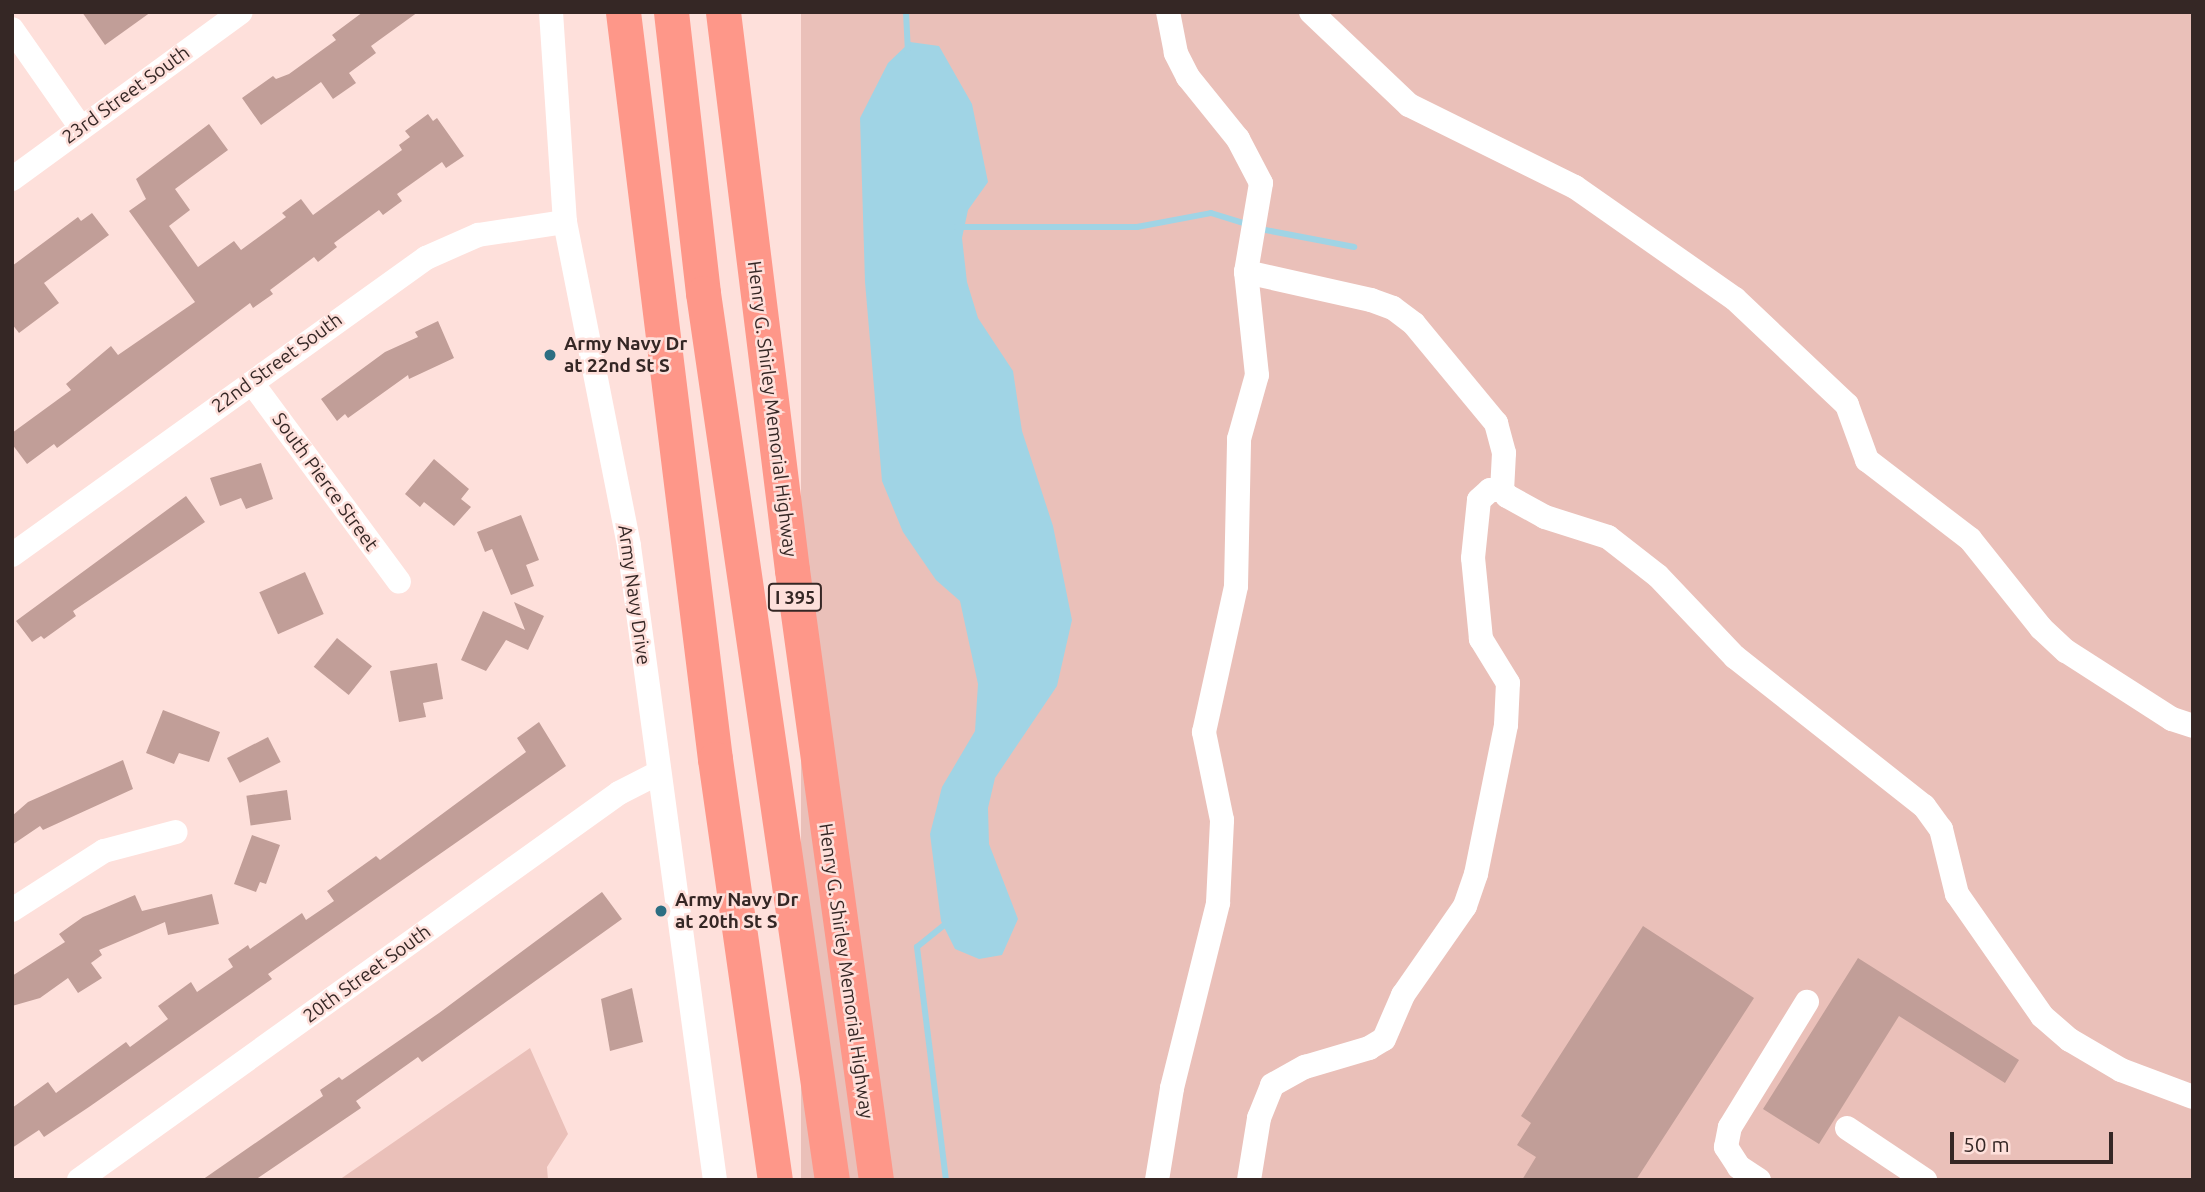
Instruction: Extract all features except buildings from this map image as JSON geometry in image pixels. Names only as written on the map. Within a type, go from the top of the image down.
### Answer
[{"type":"highway","points":[[623,12],[715,759],[775,1180]]},
{"type":"highway","points":[[671,12],[703,293],[832,1180]]},
{"type":"highway","name":"Henry G. Shirley Memorial Highway","points":[[723,12],[788,543],[876,1180]]},
{"type":"street","name":"23rd Street South","points":[[12,179],[241,12]]},
{"type":"street","name":"Army Navy Drive","points":[[551,12],[565,222],[629,546],[715,1180]]},
{"type":"street","points":[[1157,1180],[1172,1088],[1218,903],[1222,820],[1204,732],[1236,586],[1239,439],[1257,375],[1247,260],[1261,205],[1261,183],[1251,159],[1188,77],[1176,53],[1168,12]]},
{"type":"street","points":[[1311,12],[1409,105],[1575,187],[1690,272],[1735,299],[1847,405],[1867,460],[1970,539],[2041,628],[2066,651],[2172,719],[2193,726]]},
{"type":"street","points":[[12,29],[82,128]]},
{"type":"street","name":"22nd Street South","points":[[12,555],[426,258],[478,235],[565,222]]},
{"type":"street","points":[[1247,260],[1393,308],[1414,324],[1496,423],[1504,453],[1502,490]]},
{"type":"street","name":"South Pierce Street","points":[[252,383],[399,582]]},
{"type":"street","points":[[1249,1180],[1259,1118],[1272,1085],[1305,1067],[1369,1048],[1384,1039],[1403,995],[1465,906],[1476,874],[1506,725],[1508,683],[1481,639],[1473,558],[1479,500],[1490,490],[1502,490],[1545,517],[1608,537],[1658,576],[1735,657],[1924,806],[1941,830],[1957,894],[2042,1016],[2070,1040],[2121,1070],[2193,1097]]},
{"type":"street","name":"20th Street South","points":[[79,1180],[619,793],[658,773]]},
{"type":"street","points":[[12,910],[104,851],[176,832]]},
{"type":"street","points":[[1741,1176],[1726,1147],[1730,1127],[1807,1002]]},
{"type":"street","points":[[1847,1128],[1925,1180]]},
{"type":"shaded area","points":[[801,12],[2193,12],[2193,1180],[801,1180]]},
{"type":"shaded area","points":[[530,1048],[568,1134],[547,1167],[548,1180],[339,1180]]},
{"type":"water","points":[[910,42],[939,46],[972,104],[988,182],[968,210],[962,238],[967,282],[978,318],[1013,371],[1022,431],[1053,526],[1072,620],[1057,686],[995,778],[988,808],[989,844],[1018,919],[1002,955],[979,959],[955,949],[941,921],[930,834],[942,787],[975,731],[978,684],[960,601],[936,580],[903,532],[882,481],[865,282],[860,118],[888,63]]},
{"type":"waterway","points":[[906,12],[908,53]]},
{"type":"waterway","points":[[956,227],[1137,227],[1211,213],[1250,225]]},
{"type":"waterway","points":[[1260,229],[1354,247]]},
{"type":"waterway","points":[[946,1180],[917,947],[948,922]]},
{"type":"place","name":"Army Navy Dr at 22nd St S","points":[[550,355]]},
{"type":"place","name":"Army Navy Dr at 20th St S","points":[[661,911]]}]
